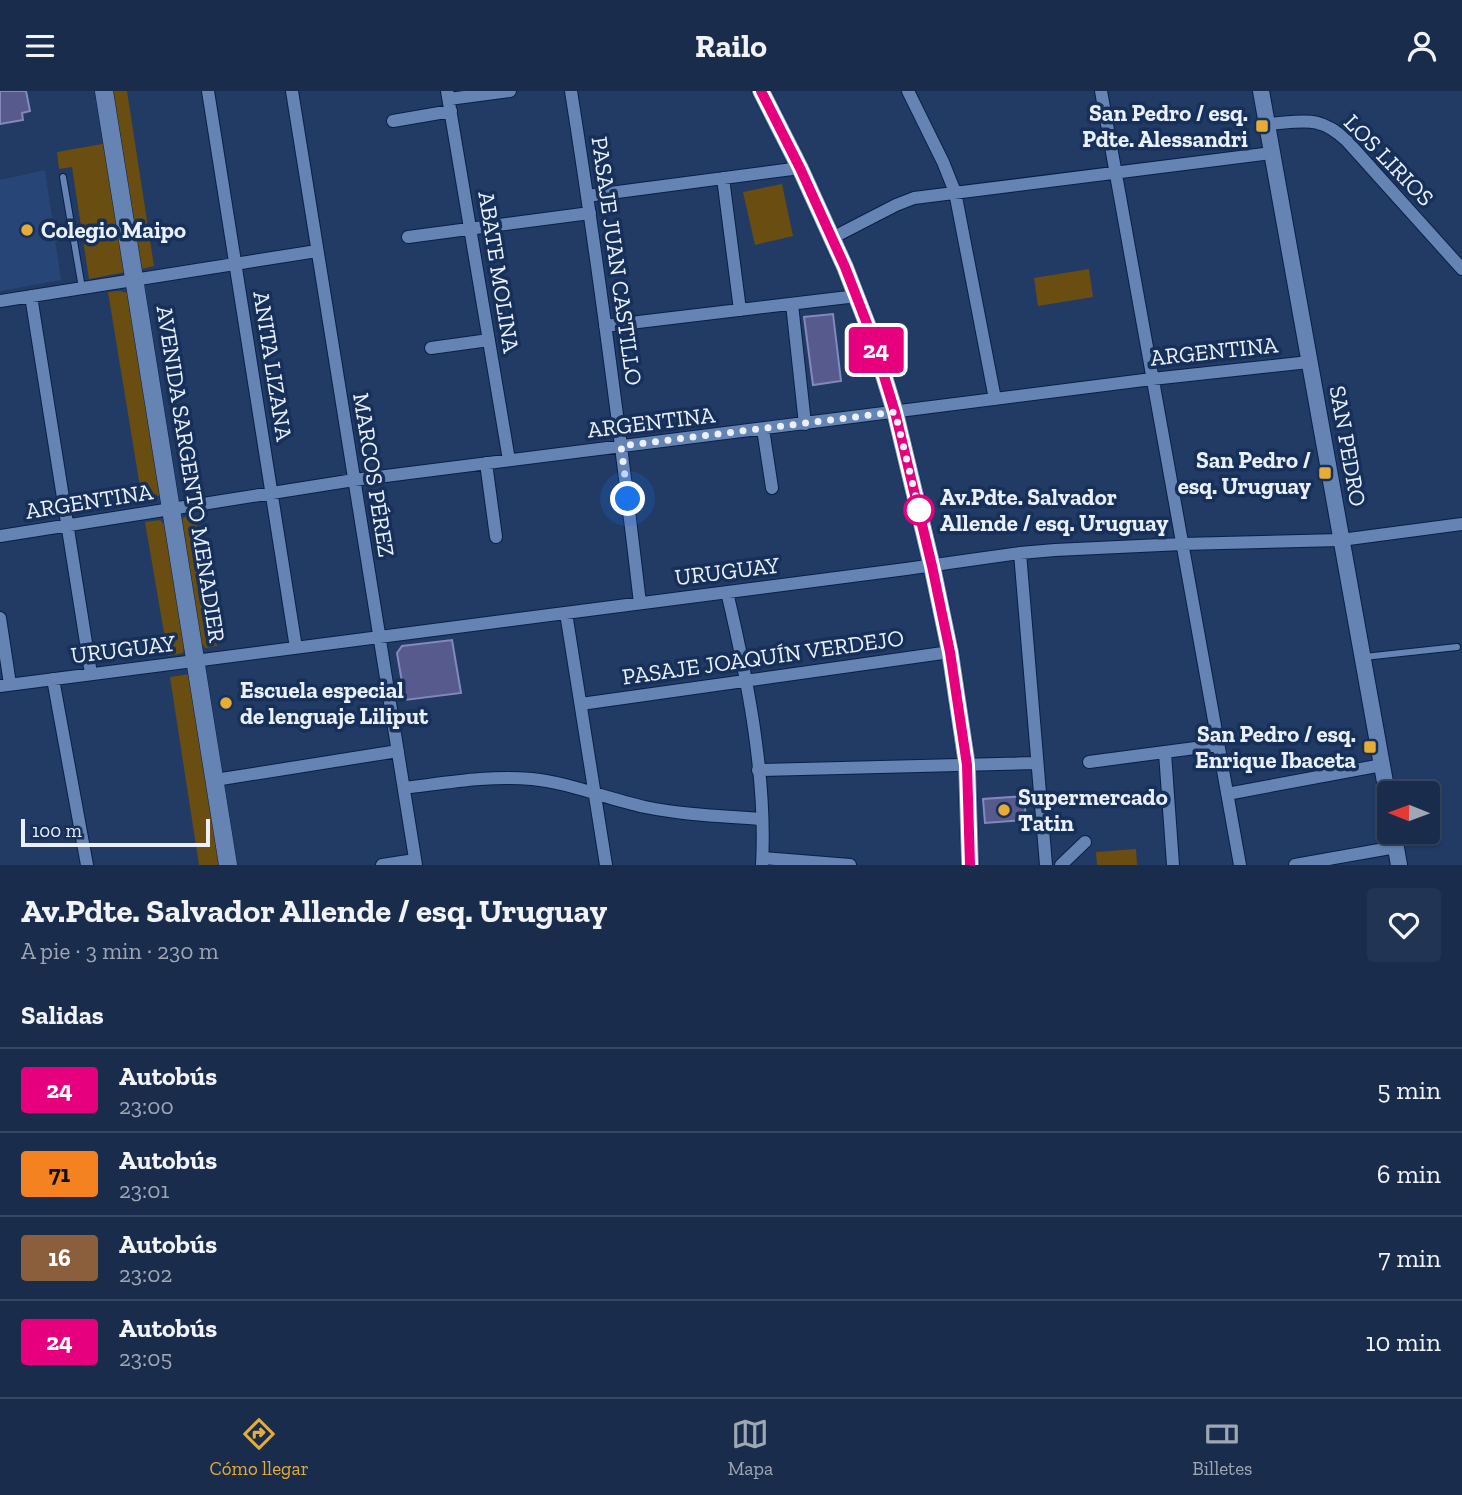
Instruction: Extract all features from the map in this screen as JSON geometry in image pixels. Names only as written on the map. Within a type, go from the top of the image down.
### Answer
[{"type":"main road","name":"AVENIDA SARGENTO MENADIER","points":[[104,91],[228,865]]},
{"type":"main road","points":[[761,91],[800,168],[857,296],[895,412],[950,652],[967,765],[970,865]]},
{"type":"street","name":"ANITA LIZANA","points":[[208,91],[296,647]]},
{"type":"street","name":"MARCOS PÉREZ","points":[[292,91],[416,862]]},
{"type":"street","points":[[393,121],[449,100],[510,91]]},
{"type":"street","name":"PASAJE JUAN CASTILLO","points":[[571,91],[590,213],[640,603]]},
{"type":"street","points":[[908,91],[943,162],[954,192],[995,399]]},
{"type":"street","points":[[1101,91],[1240,865]]},
{"type":"street","name":"SAN PEDRO","points":[[1261,91],[1385,781]]},
{"type":"street","name":"ABATE MOLINA","points":[[449,100],[509,460]]},
{"type":"street","name":"LOS LIRIOS","points":[[1267,124],[1312,122],[1325,124],[1336,131],[1462,269]]},
{"type":"street","points":[[832,239],[914,198],[1272,153]]},
{"type":"street","points":[[587,196],[800,168]]},
{"type":"street","points":[[723,178],[740,310]]},
{"type":"street","points":[[408,237],[590,213]]},
{"type":"street","points":[[0,301],[317,251]]},
{"type":"street","points":[[31,296],[91,674]]},
{"type":"street","points":[[605,326],[857,296]]},
{"type":"street","points":[[792,304],[804,423]]},
{"type":"street","points":[[431,348],[489,340]]},
{"type":"street","name":"ARGENTINA","points":[[0,536],[354,480],[1152,379],[1309,362]]},
{"type":"street","points":[[763,429],[772,488]]},
{"type":"street","points":[[486,463],[496,537]]},
{"type":"street","name":"URUGUAY","points":[[5,685],[932,566],[1020,552],[1341,540],[1462,524]]},
{"type":"street","points":[[1020,552],[1046,865]]},
{"type":"street","points":[[727,592],[746,681],[758,770],[762,862],[850,865]]},
{"type":"street","points":[[566,613],[606,865]]},
{"type":"street","points":[[0,618],[5,685]]},
{"type":"street","name":"PASAJE JOAQUÍN VERDEJO","points":[[581,704],[950,652]]},
{"type":"street","points":[[53,679],[87,865]]},
{"type":"street","points":[[1089,762],[1218,745]]},
{"type":"street","points":[[215,781],[398,751]]},
{"type":"street","points":[[1165,753],[1173,865]]},
{"type":"street","points":[[758,770],[1037,763]]},
{"type":"street","points":[[1227,793],[1382,765]]},
{"type":"street","points":[[404,788],[513,778],[563,784],[620,801],[667,811],[762,818]]},
{"type":"street","points":[[1061,865],[1085,842]]},
{"type":"street","points":[[1295,865],[1377,844]]},
{"type":"street","points":[[1396,844],[1399,865]]},
{"type":"street","points":[[382,865],[416,862]]},
{"type":"lane","points":[[63,177],[82,288]]},
{"type":"lane","points":[[1362,657],[1457,647]]},
{"type":"shaded area","points":[[112,91],[127,91],[154,266],[141,269]]},
{"type":"shaded area","points":[[108,143],[126,272],[89,279],[72,167],[59,169],[57,152]]},
{"type":"shaded area","name":"Colegio Maipo","points":[[45,170],[61,280],[0,291],[0,180]]},
{"type":"shaded area","points":[[782,184],[793,236],[755,245],[743,192]]},
{"type":"shaded area","points":[[1089,269],[1093,297],[1038,306],[1034,278]]},
{"type":"shaded area","points":[[108,292],[128,293],[161,495],[142,499]]},
{"type":"shaded area","points":[[195,515],[217,646],[205,648],[200,641],[180,521],[184,517]]},
{"type":"shaded area","points":[[160,520],[166,526],[185,643],[183,653],[168,656],[145,522]]},
{"type":"shaded area","points":[[190,674],[222,865],[199,865],[170,677]]},
{"type":"shaded area","points":[[1136,849],[1137,865],[1097,865],[1096,852]]},
{"type":"building","points":[[0,91],[26,91],[30,111],[22,113],[23,120],[0,124]]},
{"type":"building","points":[[833,314],[841,381],[813,385],[804,317]]},
{"type":"building","points":[[452,640],[461,693],[405,700],[397,653],[402,646]]},
{"type":"building","name":"Supermercado Tatin","points":[[1024,796],[1026,820],[985,823],[983,799]]},
{"type":"bus line","name":"24","points":[[761,91],[845,267],[871,334],[895,412],[950,652],[967,765],[970,865]]},
{"type":"place","name":"San Pedro / esq. Pdte. Alessandri","points":[[1262,126]]},
{"type":"place","name":"Colegio Maipo","points":[[27,230]]},
{"type":"place","name":"San Pedro / esq. Uruguay","points":[[1325,473]]},
{"type":"place","name":"Av.Pdte. Salvador Allende / esq. Uruguay","points":[[919,510]]},
{"type":"place","name":"Escuela especial de lenguaje Liliput","points":[[226,703]]},
{"type":"place","name":"San Pedro / esq. Enrique Ibaceta","points":[[1370,747]]},
{"type":"place","name":"Supermercado Tatin","points":[[1004,810]]},
{"type":"route","points":[[628,499],[621,446],[895,412],[920,514],[919,510]]}]
